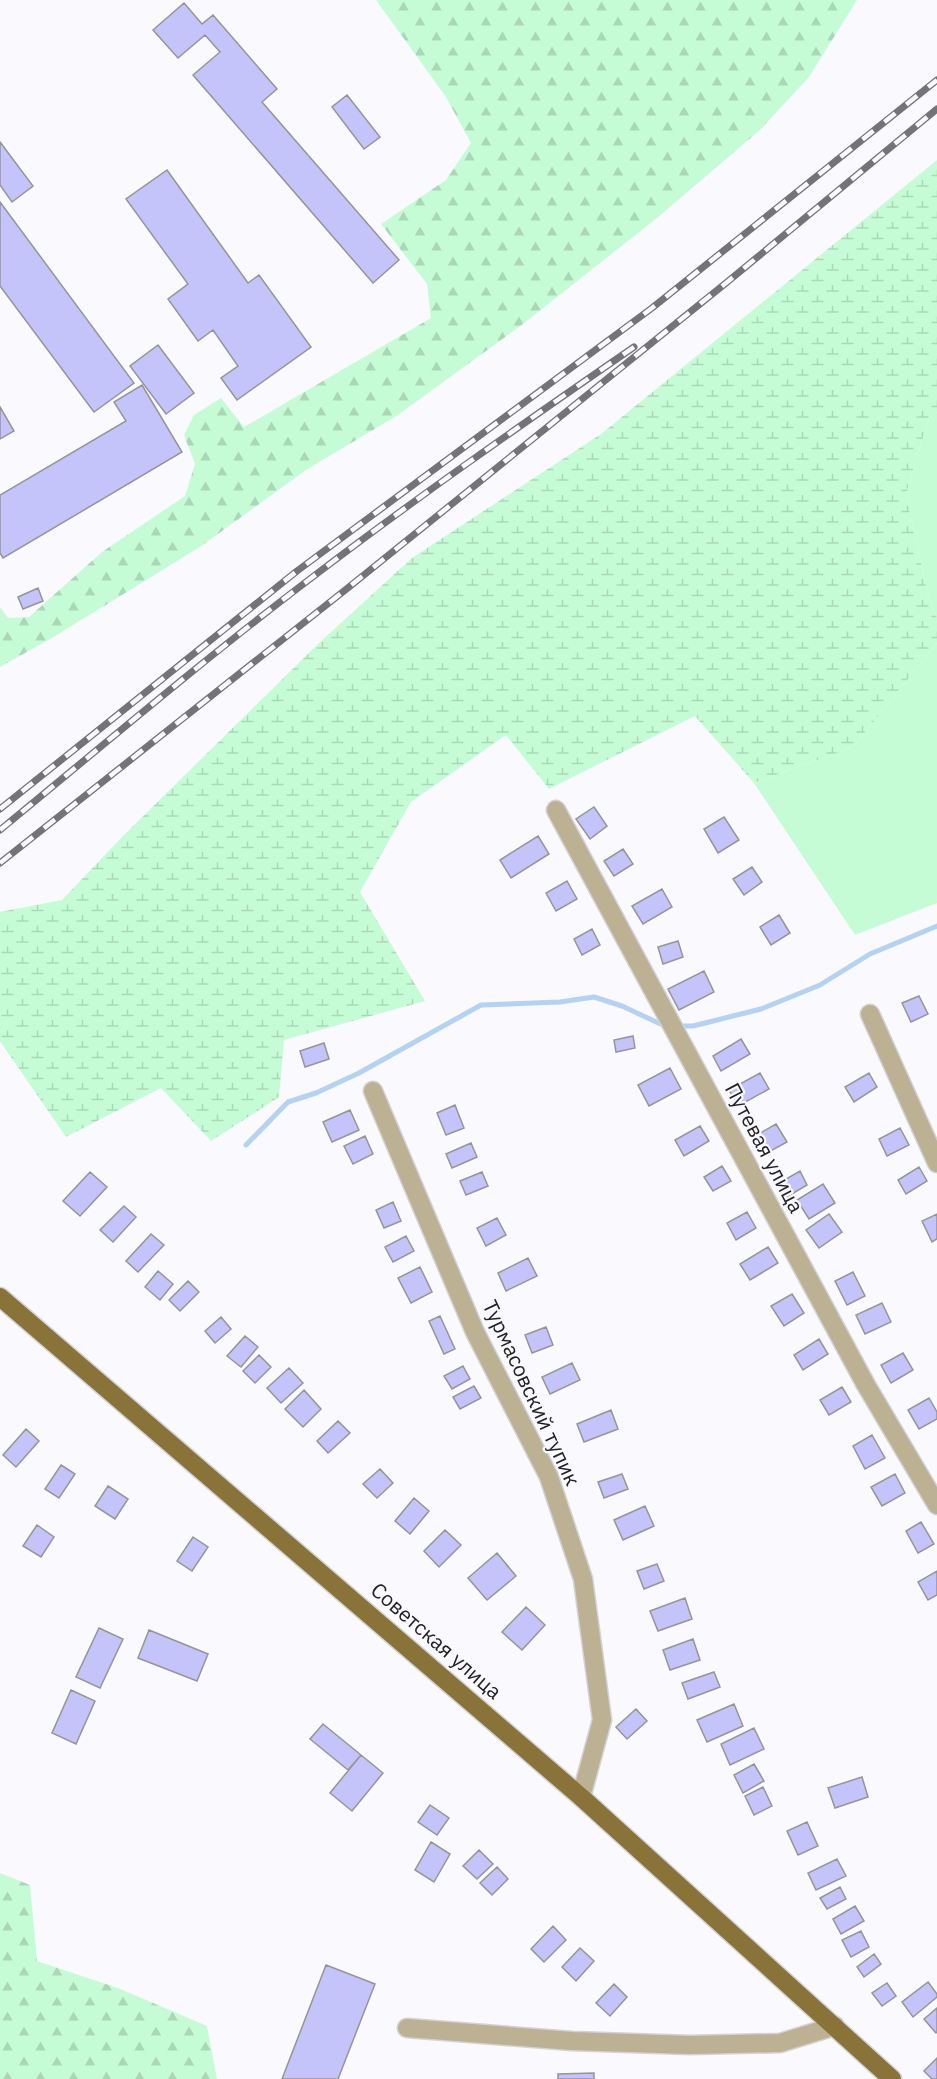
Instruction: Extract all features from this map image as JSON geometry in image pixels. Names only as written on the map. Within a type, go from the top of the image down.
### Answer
[{"type":"main road","name":"Советская улица","points":[[0,1297],[581,1797],[892,2079]]},
{"type":"street","name":"Путевая улица","points":[[556,810],[861,1375],[937,1505]]},
{"type":"street","points":[[870,1014],[937,1163]]},
{"type":"street","name":"Турмасовский тупик","points":[[373,1091],[476,1332],[549,1477],[583,1579],[602,1720],[581,1797]]},
{"type":"street","points":[[407,2028],[572,2041],[690,2045],[780,2043],[836,2026]]},
{"type":"green space","points":[[376,0],[857,0],[809,77],[760,130],[657,218],[523,324],[398,415],[306,470],[200,547],[52,638],[0,667],[0,607],[8,618],[29,617],[102,552],[185,496],[195,464],[184,435],[194,415],[221,398],[244,427],[431,318],[427,284],[381,224],[446,180],[471,143],[446,97]]},
{"type":"green space","points":[[937,160],[937,412],[929,418],[906,494],[928,596],[937,618],[937,643],[853,747],[754,783],[695,716],[549,789],[506,735],[411,802],[360,892],[425,1001],[284,1040],[279,1097],[211,1141],[161,1088],[66,1137],[0,1041],[0,912],[62,900],[123,836],[319,643],[412,558],[601,434]]},
{"type":"green space","points":[[937,412],[937,618],[928,596],[906,494],[929,418]]},
{"type":"green space","points":[[937,643],[937,903],[855,935],[754,783],[853,747]]},
{"type":"green space","points":[[0,1873],[30,1885],[37,1961],[118,1988],[207,2026],[217,2079],[0,2079]]},
{"type":"building","points":[[184,3],[202,24],[213,15],[277,89],[262,102],[399,260],[373,283],[193,75],[220,52],[205,35],[178,58],[153,30]]},
{"type":"building","points":[[347,95],[380,137],[364,149],[332,107]]},
{"type":"building","points":[[0,142],[33,186],[12,202],[0,185]]},
{"type":"building","points":[[167,170],[248,283],[259,275],[311,347],[237,400],[221,378],[238,366],[213,330],[198,341],[168,299],[188,284],[126,199]]},
{"type":"building","points":[[0,202],[134,383],[94,412],[0,286]]},
{"type":"building","points":[[158,345],[194,393],[166,414],[130,366]]},
{"type":"building","points":[[142,385],[182,452],[3,558],[0,553],[0,495],[126,421],[114,402]]},
{"type":"building","points":[[0,407],[14,431],[0,439]]},
{"type":"building","points":[[38,588],[43,601],[23,609],[18,597]]},
{"type":"building","points":[[594,807],[607,826],[590,839],[576,819]]},
{"type":"building","points":[[724,817],[739,840],[718,853],[704,829]]},
{"type":"building","points":[[538,836],[549,854],[511,878],[500,860]]},
{"type":"building","points":[[623,849],[633,864],[614,876],[604,861]]},
{"type":"building","points":[[752,867],[762,882],[744,895],[733,879]]},
{"type":"building","points":[[567,881],[577,899],[556,911],[546,893]]},
{"type":"building","points":[[662,889],[672,907],[643,924],[632,906]]},
{"type":"building","points":[[779,915],[790,933],[771,945],[760,927]]},
{"type":"building","points":[[592,929],[600,945],[582,955],[574,939]]},
{"type":"building","points":[[678,941],[683,957],[663,964],[658,947]]},
{"type":"building","points":[[704,971],[714,992],[679,1010],[668,989]]},
{"type":"building","points":[[919,996],[928,1014],[911,1022],[902,1003]]},
{"type":"building","points":[[633,1036],[635,1048],[616,1052],[614,1040]]},
{"type":"building","points":[[741,1039],[750,1054],[721,1071],[713,1056]]},
{"type":"building","points":[[324,1043],[329,1059],[305,1067],[300,1051]]},
{"type":"building","points":[[670,1068],[681,1089],[649,1106],[638,1085]]},
{"type":"building","points":[[760,1073],[769,1089],[738,1106],[729,1090]]},
{"type":"building","points":[[869,1073],[877,1087],[854,1102],[845,1087]]},
{"type":"building","points":[[455,1105],[464,1128],[446,1135],[437,1113]]},
{"type":"building","points":[[350,1110],[359,1130],[332,1142],[323,1122]]},
{"type":"building","points":[[776,1124],[787,1142],[765,1154],[755,1136]]},
{"type":"building","points":[[700,1126],[709,1141],[684,1156],[675,1140]]},
{"type":"building","points":[[900,1128],[909,1145],[887,1156],[879,1139]]},
{"type":"building","points":[[365,1136],[373,1154],[353,1164],[344,1146]]},
{"type":"building","points":[[471,1143],[477,1157],[452,1168],[446,1154]]},
{"type":"building","points":[[722,1166],[731,1181],[713,1191],[704,1177]]},
{"type":"building","points":[[919,1167],[927,1181],[906,1194],[898,1180]]},
{"type":"building","points":[[800,1171],[807,1185],[787,1197],[779,1183]]},
{"type":"building","points":[[90,1172],[107,1187],[80,1216],[63,1201]]},
{"type":"building","points":[[482,1172],[488,1186],[466,1195],[460,1181]]},
{"type":"building","points":[[823,1184],[835,1203],[809,1219],[797,1200]]},
{"type":"building","points":[[393,1202],[401,1221],[384,1228],[376,1210]]},
{"type":"building","points":[[124,1206],[136,1217],[113,1242],[100,1230]]},
{"type":"building","points":[[747,1212],[756,1228],[736,1240],[727,1223]]},
{"type":"building","points":[[829,1214],[842,1232],[819,1248],[806,1230]]},
{"type":"building","points":[[937,1214],[937,1239],[932,1242],[922,1221]]},
{"type":"building","points":[[497,1218],[506,1235],[486,1246],[477,1228]]},
{"type":"building","points":[[151,1234],[164,1245],[138,1272],[126,1261]]},
{"type":"building","points":[[406,1236],[414,1251],[393,1262],[385,1247]]},
{"type":"building","points":[[768,1247],[778,1263],[750,1280],[740,1264]]},
{"type":"building","points":[[528,1258],[537,1276],[506,1291],[498,1273]]},
{"type":"building","points":[[420,1267],[432,1292],[411,1303],[398,1278]]},
{"type":"building","points":[[158,1271],[173,1284],[160,1300],[145,1287]]},
{"type":"building","points":[[853,1272],[865,1296],[847,1305],[835,1281]]},
{"type":"building","points":[[188,1281],[199,1292],[180,1311],[169,1300]]},
{"type":"building","points":[[792,1294],[804,1313],[784,1326],[771,1306]]},
{"type":"building","points":[[882,1303],[891,1322],[865,1334],[856,1315]]},
{"type":"building","points":[[440,1316],[455,1349],[444,1354],[429,1321]]},
{"type":"building","points":[[221,1317],[231,1329],[215,1343],[205,1331]]},
{"type":"building","points":[[546,1327],[553,1345],[532,1353],[525,1335]]},
{"type":"building","points":[[245,1336],[258,1347],[241,1367],[227,1356]]},
{"type":"building","points":[[819,1339],[828,1354],[803,1370],[794,1355]]},
{"type":"building","points":[[903,1353],[913,1370],[891,1383],[881,1365]]},
{"type":"building","points":[[259,1355],[271,1367],[255,1383],[243,1371]]},
{"type":"building","points":[[572,1363],[580,1380],[550,1394],[542,1377]]},
{"type":"building","points":[[463,1366],[470,1379],[452,1389],[444,1376]]},
{"type":"building","points":[[289,1368],[303,1383],[281,1403],[267,1388]]},
{"type":"building","points":[[474,1386],[481,1398],[460,1409],[453,1397]]},
{"type":"building","points":[[842,1387],[851,1402],[829,1415],[820,1400]]},
{"type":"building","points":[[304,1390],[321,1409],[303,1427],[285,1409]]},
{"type":"building","points":[[929,1398],[937,1412],[937,1419],[919,1429],[908,1410]]},
{"type":"building","points":[[611,1410],[618,1429],[584,1442],[577,1424]]},
{"type":"building","points":[[338,1421],[350,1433],[328,1453],[317,1441]]},
{"type":"building","points":[[26,1429],[39,1441],[16,1467],[3,1455]]},
{"type":"building","points":[[872,1435],[885,1458],[865,1469],[853,1446]]},
{"type":"building","points":[[61,1465],[75,1474],[59,1498],[45,1489]]},
{"type":"building","points":[[380,1469],[393,1483],[377,1498],[363,1484]]},
{"type":"building","points":[[622,1474],[628,1489],[604,1498],[598,1482]]},
{"type":"building","points":[[895,1474],[905,1493],[882,1506],[871,1487]]},
{"type":"building","points":[[108,1486],[128,1499],[115,1519],[95,1506]]},
{"type":"building","points":[[414,1498],[429,1511],[410,1534],[395,1521]]},
{"type":"building","points":[[645,1506],[654,1526],[623,1540],[614,1520]]},
{"type":"building","points":[[921,1522],[934,1544],[918,1553],[906,1531]]},
{"type":"building","points":[[37,1525],[54,1537],[41,1557],[23,1546]]},
{"type":"building","points":[[445,1530],[461,1545],[439,1567],[424,1551]]},
{"type":"building","points":[[193,1537],[208,1547],[192,1571],[177,1561]]},
{"type":"building","points":[[497,1553],[516,1576],[487,1600],[468,1578]]},
{"type":"building","points":[[657,1564],[664,1581],[644,1589],[637,1571]]},
{"type":"building","points":[[937,1571],[937,1595],[928,1600],[918,1582]]},
{"type":"building","points":[[685,1598],[692,1619],[658,1631],[650,1611]]},
{"type":"building","points":[[526,1607],[545,1625],[522,1650],[502,1632]]},
{"type":"building","points":[[99,1628],[123,1639],[100,1688],[76,1677]]},
{"type":"building","points":[[149,1630],[208,1654],[197,1681],[138,1658]]},
{"type":"building","points":[[693,1639],[700,1660],[670,1670],[663,1650]]},
{"type":"building","points":[[714,1672],[720,1687],[688,1699],[682,1683]]},
{"type":"building","points":[[71,1690],[95,1701],[76,1744],[52,1733]]},
{"type":"building","points":[[734,1704],[743,1726],[707,1742],[697,1720]]},
{"type":"building","points":[[636,1709],[647,1721],[627,1739],[616,1727]]},
{"type":"building","points":[[323,1724],[361,1755],[348,1770],[310,1739]]},
{"type":"building","points":[[754,1728],[764,1749],[730,1765],[721,1744]]},
{"type":"building","points":[[361,1755],[383,1773],[352,1811],[330,1793]]},
{"type":"building","points":[[754,1764],[764,1781],[743,1793],[734,1775]]},
{"type":"building","points":[[862,1777],[868,1797],[835,1808],[828,1788]]},
{"type":"building","points":[[763,1787],[772,1806],[754,1815],[745,1796]]},
{"type":"building","points":[[430,1805],[449,1818],[437,1835],[418,1822]]},
{"type":"building","points":[[807,1822],[818,1846],[798,1855],[787,1831]]},
{"type":"building","points":[[431,1842],[450,1854],[434,1882],[415,1870]]},
{"type":"building","points":[[479,1850],[493,1864],[477,1879],[463,1866]]},
{"type":"building","points":[[837,1859],[846,1876],[816,1890],[808,1873]]},
{"type":"building","points":[[497,1867],[508,1879],[492,1895],[480,1883]]},
{"type":"building","points":[[840,1887],[846,1899],[827,1909],[820,1898]]},
{"type":"building","points":[[855,1906],[864,1921],[841,1934],[833,1919]]},
{"type":"building","points":[[553,1926],[566,1940],[544,1962],[531,1949]]},
{"type":"building","points":[[861,1931],[869,1947],[851,1957],[842,1940]]},
{"type":"building","points":[[580,1948],[594,1961],[576,1981],[562,1967]]},
{"type":"building","points":[[874,1954],[881,1964],[864,1977],[857,1967]]},
{"type":"building","points":[[326,1965],[375,1984],[338,2079],[282,2079]]},
{"type":"building","points":[[928,1982],[937,1997],[913,2017],[902,2002]]},
{"type":"building","points":[[887,1983],[896,1996],[882,2006],[872,1993]]},
{"type":"building","points":[[614,1984],[627,1997],[610,2016],[596,2003]]},
{"type":"building","points":[[937,2008],[937,2032],[936,2033],[924,2019]]},
{"type":"building","points":[[937,2058],[937,2079],[932,2079],[924,2071]]},
{"type":"building","points":[[594,2073],[594,2079],[558,2079],[558,2074]]},
{"type":"waterway","points":[[676,1026],[693,1026],[761,1009],[820,985],[870,954],[937,926]]},
{"type":"waterway","points":[[246,1145],[288,1102],[316,1093],[359,1073],[481,1005],[560,1002],[594,997],[622,1006],[667,1027]]},
{"type":"railway","points":[[0,809],[297,571],[652,308],[937,80]]},
{"type":"railway","points":[[0,863],[349,587],[726,283],[937,109]]},
{"type":"railway","points":[[0,830],[190,673],[346,551],[634,347]]}]
